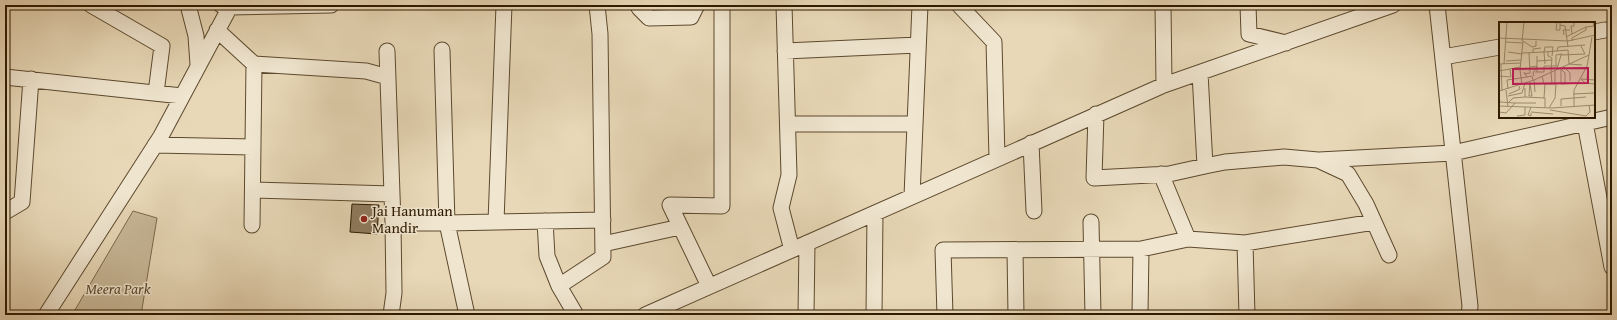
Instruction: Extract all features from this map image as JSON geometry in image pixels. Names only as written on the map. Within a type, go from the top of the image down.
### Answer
[{"type":"street","points":[[91,5],[162,46],[156,93]]},
{"type":"street","points":[[188,5],[196,36],[198,66]]},
{"type":"street","points":[[46,315],[155,145],[217,30],[227,6],[331,5]]},
{"type":"street","points":[[496,222],[504,5]]},
{"type":"street","points":[[559,286],[603,258],[600,34],[596,5]]},
{"type":"street","points":[[639,5],[639,8],[649,18],[669,19],[691,17],[697,5]]},
{"type":"street","points":[[709,286],[670,205],[722,206],[722,5]]},
{"type":"street","points":[[784,5],[789,175],[781,208],[792,250]]},
{"type":"street","points":[[912,196],[920,5]]},
{"type":"street","points":[[959,5],[994,42],[997,158]]},
{"type":"street","points":[[1162,5],[1164,85]]},
{"type":"street","points":[[1248,5],[1249,34],[1286,43]]},
{"type":"street","points":[[654,313],[709,286],[1164,85],[1286,43],[1357,11],[1393,5]]},
{"type":"street","points":[[1437,5],[1470,306],[1469,315]]},
{"type":"street","points":[[217,30],[254,64],[366,71],[388,77]]},
{"type":"street","points":[[785,51],[918,45]]},
{"type":"street","points":[[1443,57],[1499,47]]},
{"type":"street","points":[[442,50],[447,223],[467,315]]},
{"type":"street","points":[[387,51],[393,223],[394,294],[391,315]]},
{"type":"street","points":[[252,224],[254,64]]},
{"type":"street","points":[[1200,73],[1205,166]]},
{"type":"street","points":[[5,77],[182,96]]},
{"type":"street","points":[[5,212],[22,202],[31,79]]},
{"type":"street","points":[[1096,114],[1094,178],[1162,174],[1226,162],[1284,157],[1318,160],[1453,153],[1612,117]]},
{"type":"street","points":[[1585,123],[1612,266]]},
{"type":"street","points":[[788,124],[915,124]]},
{"type":"street","points":[[1031,143],[1034,211]]},
{"type":"street","points":[[155,145],[252,147]]},
{"type":"street","points":[[1318,160],[1348,174],[1366,204],[1389,255]]},
{"type":"street","points":[[1162,174],[1188,240]]},
{"type":"street","points":[[253,190],[392,194]]},
{"type":"street","points":[[874,315],[875,213]]},
{"type":"street","points":[[393,223],[603,220]]},
{"type":"street","points":[[545,221],[547,256],[559,286],[576,315]]},
{"type":"street","points":[[1091,222],[1093,315]]},
{"type":"street","points":[[945,315],[943,250],[1141,249],[1188,240],[1245,242],[1374,222]]},
{"type":"street","points":[[603,244],[680,227]]},
{"type":"street","points":[[1245,242],[1247,315]]},
{"type":"street","points":[[806,315],[807,243]]},
{"type":"street","points":[[1140,315],[1141,249]]},
{"type":"street","points":[[1015,250],[1016,315]]},
{"type":"green space","name":"Meera Park","points":[[133,211],[157,218],[141,315],[72,315]]},
{"type":"building","name":"Jai Hanuman Mandir","points":[[352,204],[379,205],[377,234],[350,232]]},
{"type":"place","name":"Jai Hanuman Mandir","points":[[364,219]]}]
